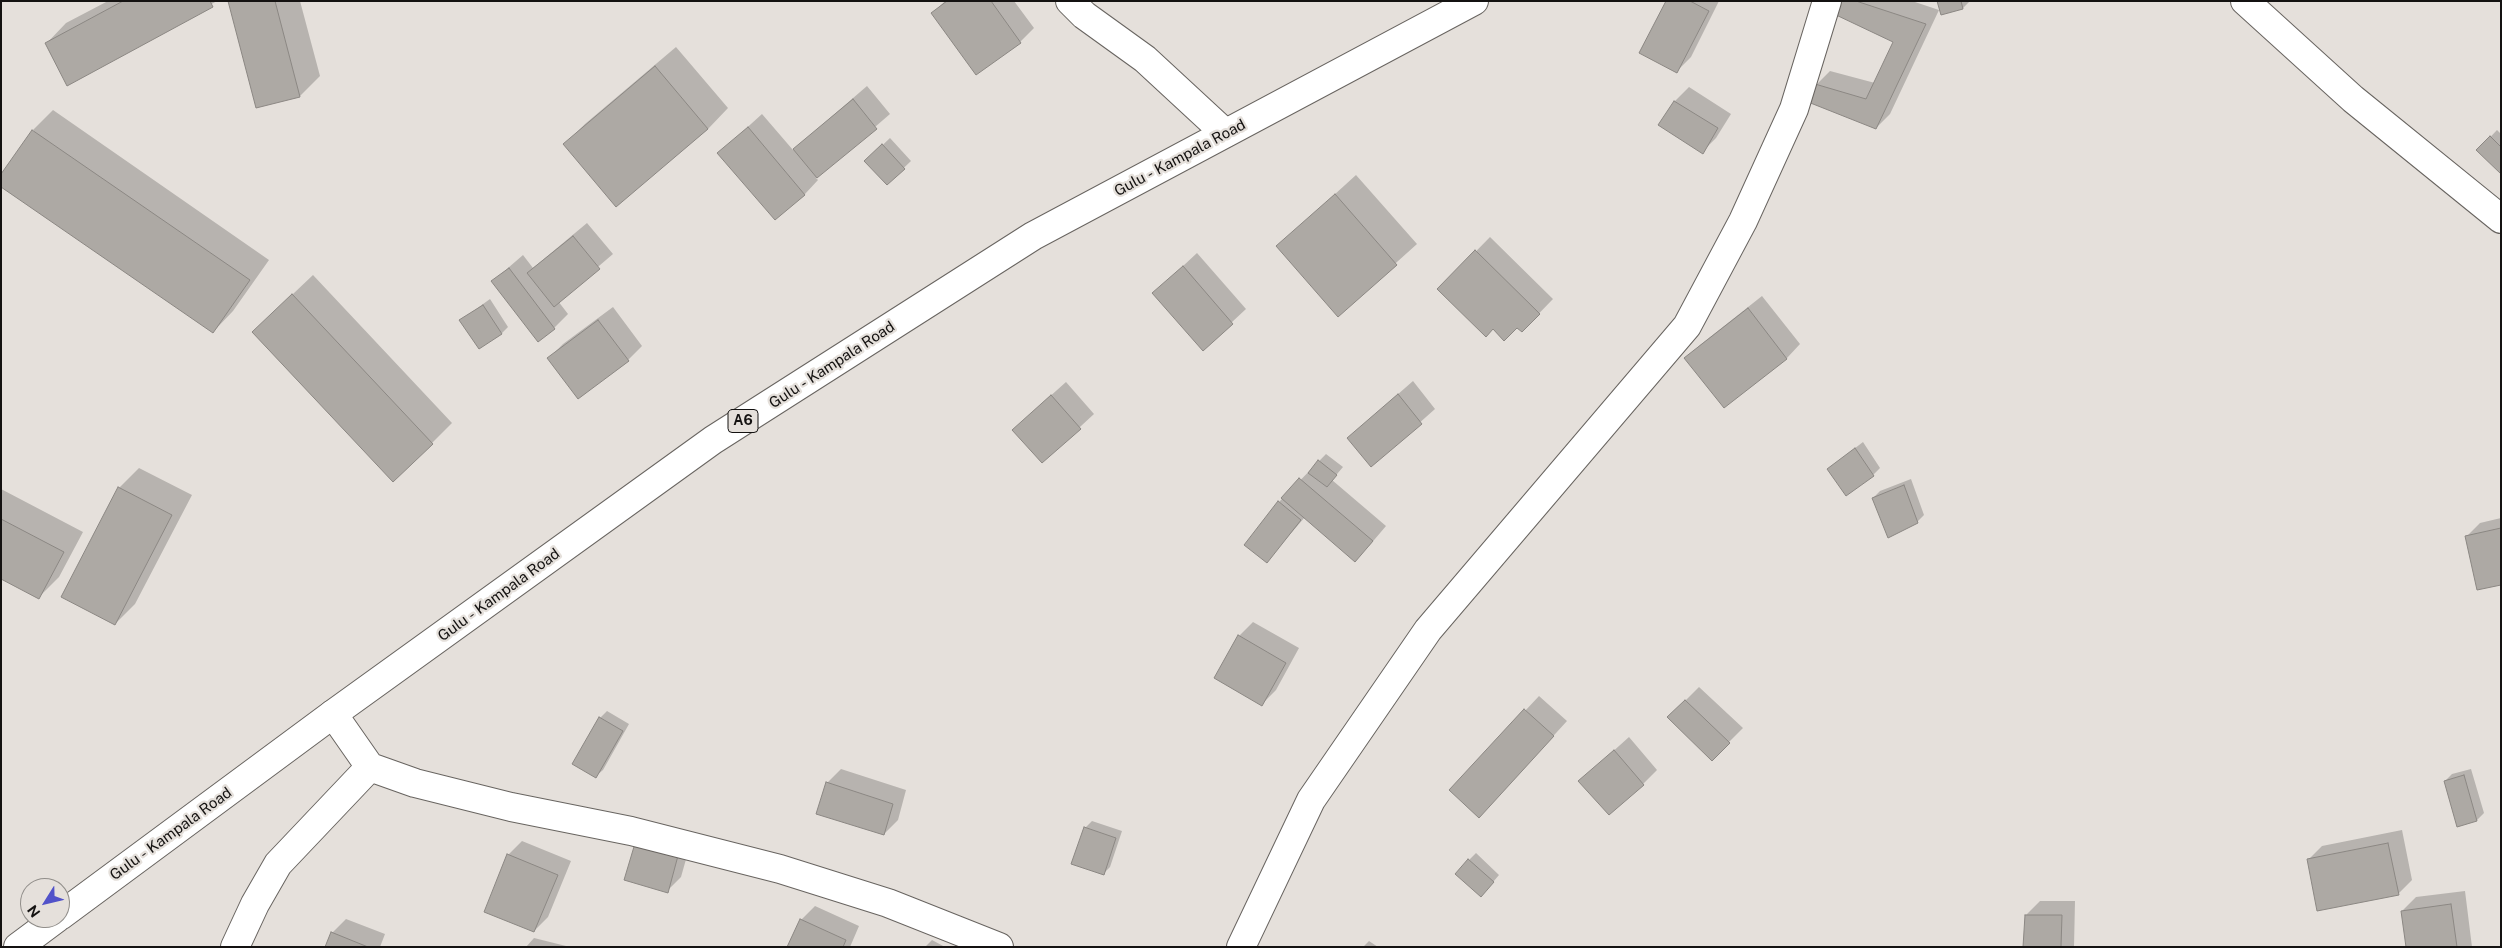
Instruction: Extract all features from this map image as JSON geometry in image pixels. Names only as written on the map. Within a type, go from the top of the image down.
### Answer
[{"type":"street","points":[[1070,1],[1084,15],[1145,60],[1225,133]]},
{"type":"street","name":"Gulu - Kampala Road","points":[[70,908],[333,714],[713,440],[1033,236],[1474,1]]},
{"type":"street","points":[[1241,947],[1310,800],[1428,630],[1687,326],[1743,221],[1794,109],[1827,1]]},
{"type":"street","points":[[2245,1],[2353,99],[2501,219]]},
{"type":"street","points":[[333,714],[370,767],[415,782],[511,807],[631,831],[780,870],[888,903],[999,947]]},
{"type":"street","points":[[235,947],[255,904],[278,864],[370,767]]},
{"type":"street","name":"Gulu - Kampala Road","points":[[18,947],[43,928]]},
{"type":"building","points":[[123,1],[210,1],[213,7],[67,86],[45,43]]},
{"type":"building","points":[[228,1],[275,1],[300,97],[256,108]]},
{"type":"building","points":[[947,1],[991,1],[1021,43],[976,75],[931,13]]},
{"type":"building","points":[[1666,1],[1690,1],[1709,11],[1677,73],[1639,53]]},
{"type":"building","points":[[1839,1],[1856,1],[1926,24],[1876,129],[1808,102],[1815,84],[1866,99],[1893,42],[1834,14]]},
{"type":"building","points":[[1937,1],[1961,1],[1963,9],[1941,15]]},
{"type":"building","points":[[655,66],[708,129],[616,207],[563,144]]},
{"type":"building","points":[[853,99],[877,129],[817,178],[793,149]]},
{"type":"building","points":[[1674,101],[1718,128],[1703,154],[1658,125]]},
{"type":"building","points":[[748,127],[805,195],[775,220],[717,153]]},
{"type":"building","points":[[32,130],[250,280],[213,333],[1,187],[1,174]]},
{"type":"building","points":[[2490,136],[2501,147],[2501,174],[2476,150]]},
{"type":"building","points":[[882,144],[905,169],[887,185],[864,161]]},
{"type":"building","points":[[1335,194],[1397,265],[1338,317],[1276,246]]},
{"type":"building","points":[[573,236],[600,269],[554,307],[527,273]]},
{"type":"building","points":[[1475,250],[1540,314],[1522,332],[1517,328],[1504,341],[1493,329],[1486,337],[1437,289]]},
{"type":"building","points":[[1183,266],[1233,324],[1203,351],[1152,293]]},
{"type":"building","points":[[509,268],[555,329],[538,342],[491,281]]},
{"type":"building","points":[[292,294],[433,444],[393,482],[252,332]]},
{"type":"building","points":[[483,305],[502,334],[479,349],[459,320]]},
{"type":"building","points":[[1748,308],[1787,359],[1724,408],[1684,358]]},
{"type":"building","points":[[598,320],[629,361],[578,399],[547,358]]},
{"type":"building","points":[[1398,394],[1422,424],[1371,467],[1347,438]]},
{"type":"building","points":[[1051,395],[1081,429],[1042,463],[1012,430]]},
{"type":"building","points":[[1855,448],[1874,476],[1846,496],[1827,469]]},
{"type":"building","points":[[1318,460],[1337,475],[1327,487],[1308,473]]},
{"type":"building","points":[[1299,478],[1373,541],[1355,562],[1281,498]]},
{"type":"building","points":[[1904,485],[1918,523],[1888,538],[1872,498]]},
{"type":"building","points":[[118,487],[172,515],[115,625],[61,597]]},
{"type":"building","points":[[1278,501],[1301,520],[1267,563],[1244,545]]},
{"type":"building","points":[[1,519],[64,552],[39,599],[1,579]]},
{"type":"building","points":[[2501,528],[2501,585],[2477,590],[2465,536]]},
{"type":"building","points":[[1238,635],[1286,663],[1262,706],[1214,678]]},
{"type":"building","points":[[1685,700],[1730,743],[1712,761],[1667,717]]},
{"type":"building","points":[[1524,709],[1554,736],[1479,818],[1449,790]]},
{"type":"building","points":[[599,717],[623,731],[596,778],[572,764]]},
{"type":"building","points":[[1614,750],[1644,785],[1609,815],[1578,781]]},
{"type":"building","points":[[2464,775],[2477,821],[2457,827],[2444,781]]},
{"type":"building","points":[[826,782],[893,804],[884,835],[816,814]]},
{"type":"building","points":[[1084,827],[1116,838],[1104,875],[1071,864]]},
{"type":"building","points":[[636,840],[679,852],[668,893],[624,880]]},
{"type":"building","points":[[2388,843],[2399,895],[2317,911],[2307,859]]},
{"type":"building","points":[[507,854],[558,875],[534,932],[484,912]]},
{"type":"building","points":[[1468,859],[1494,882],[1481,897],[1455,874]]},
{"type":"building","points":[[2451,904],[2457,947],[2406,947],[2401,911]]},
{"type":"building","points":[[2025,915],[2062,915],[2061,947],[2023,947]]},
{"type":"building","points":[[800,919],[846,940],[843,947],[787,947]]},
{"type":"building","points":[[331,932],[368,947],[325,947]]}]
